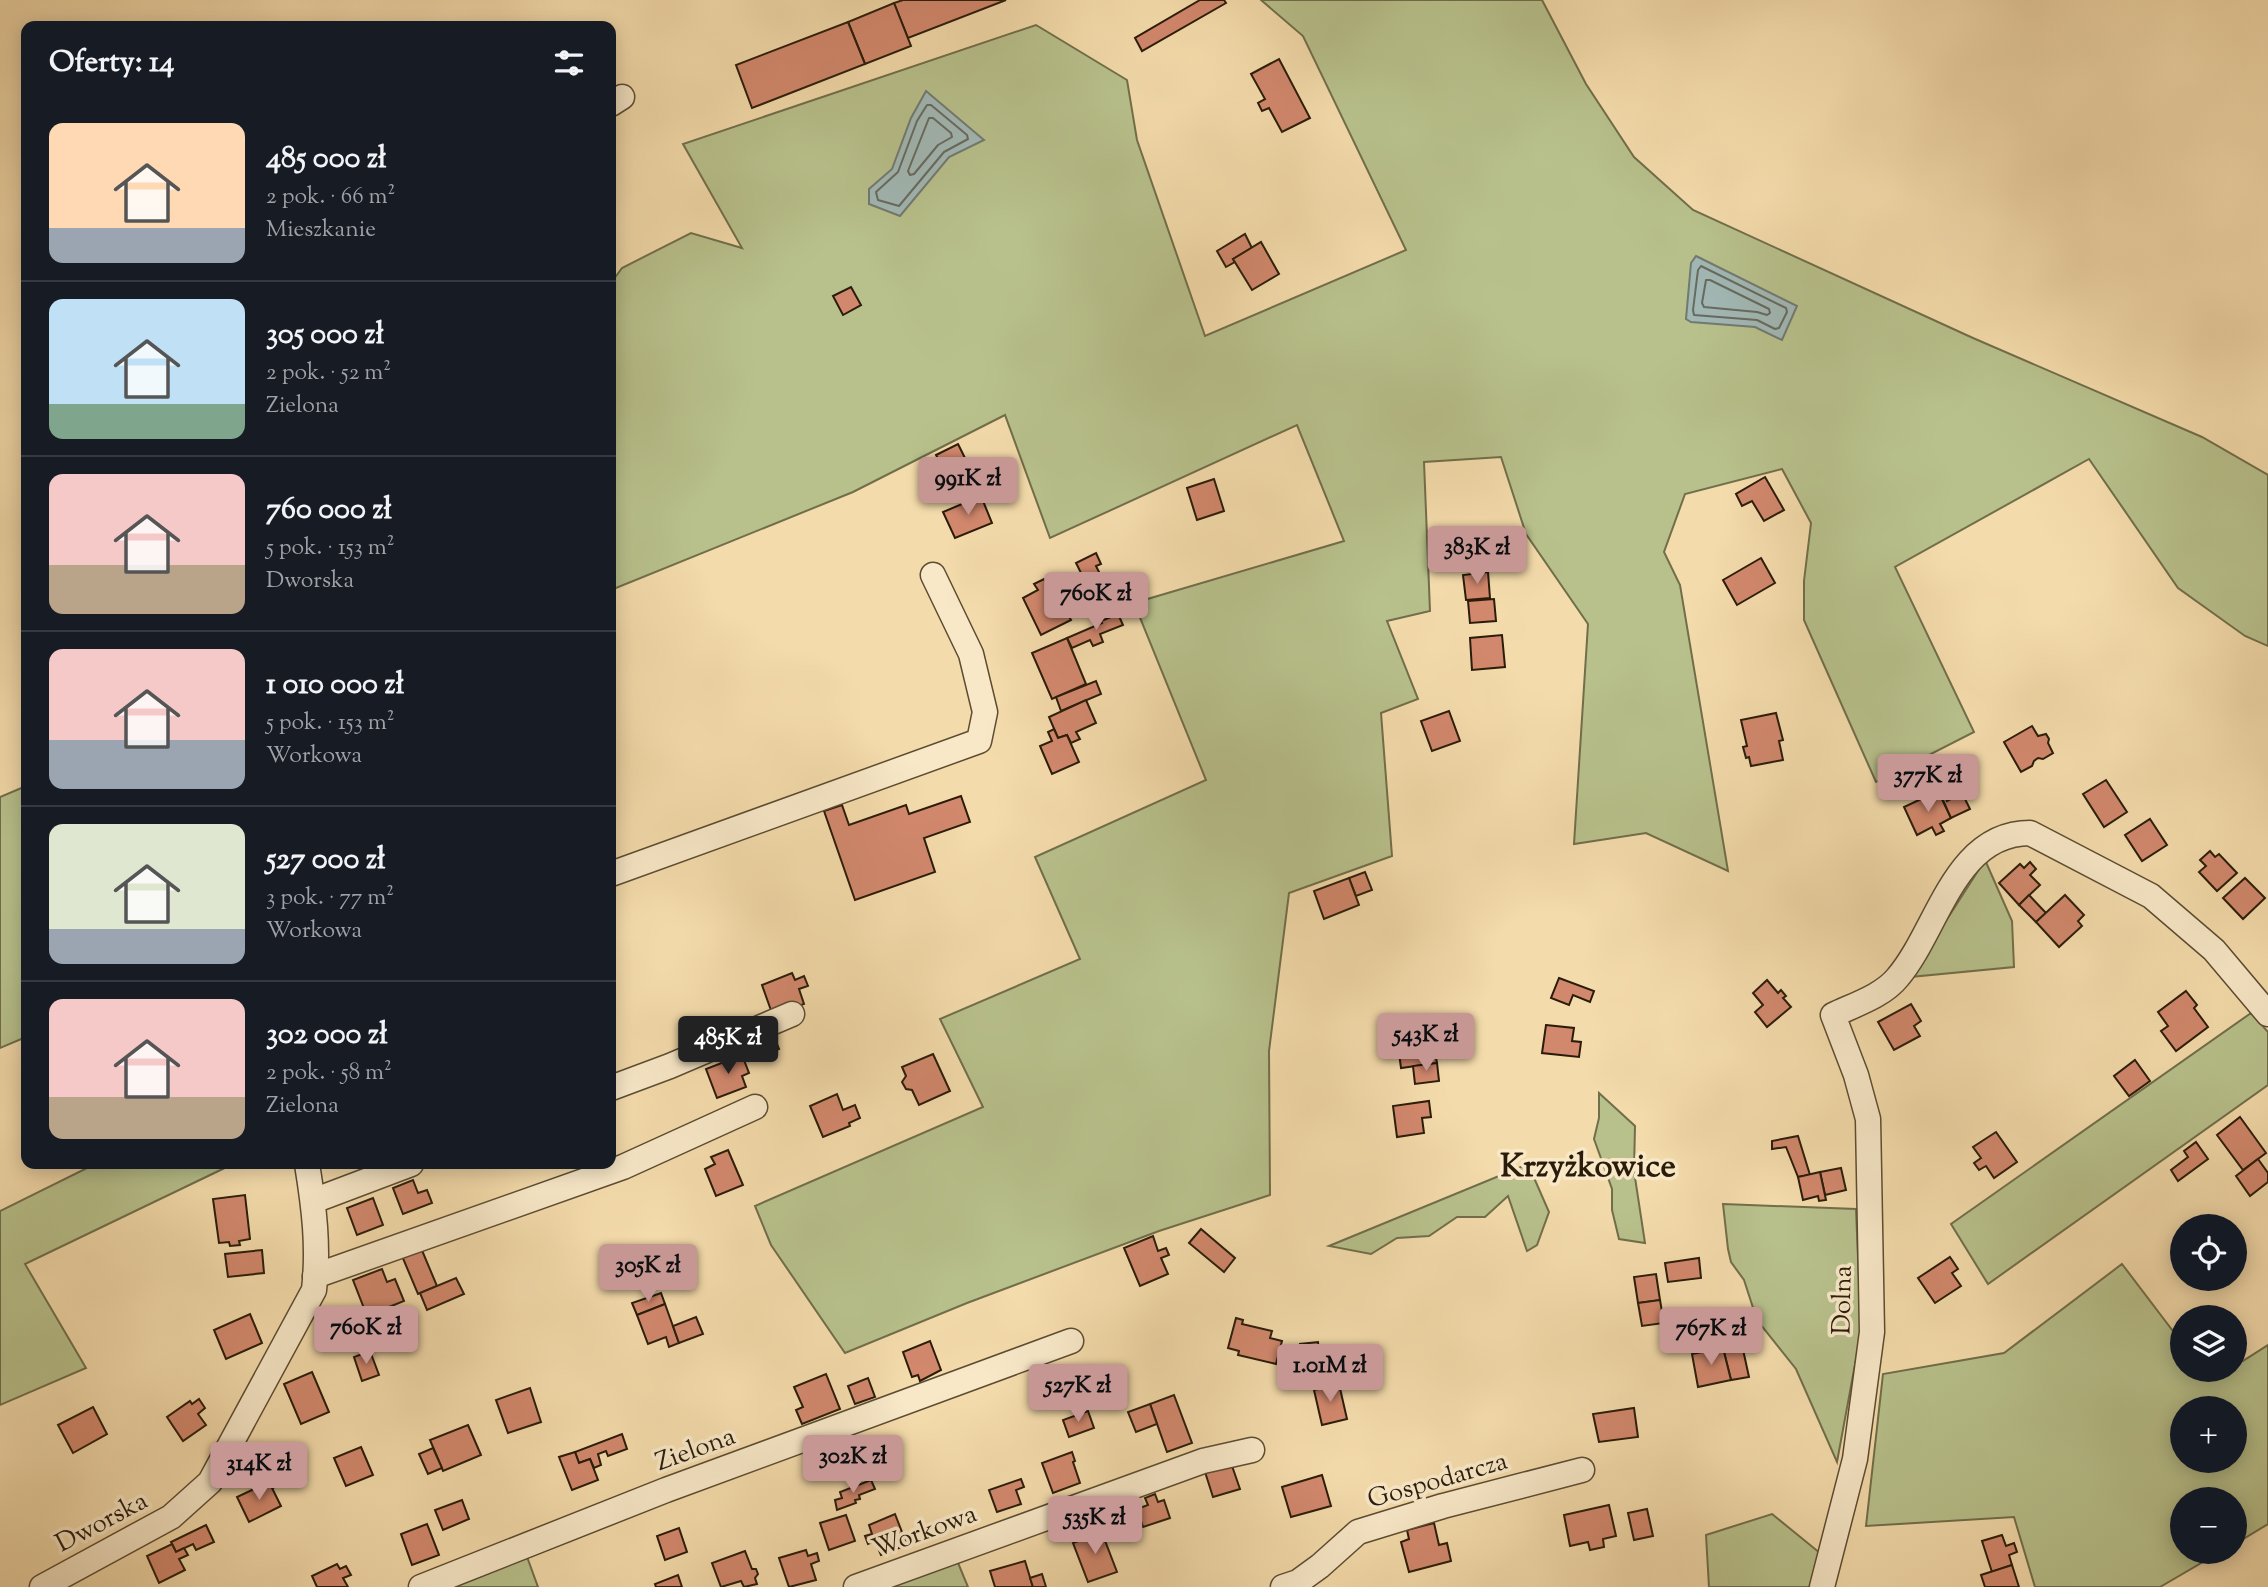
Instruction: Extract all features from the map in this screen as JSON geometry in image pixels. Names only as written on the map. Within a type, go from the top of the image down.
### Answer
[{"type":"street","points":[[616,872],[979,741],[985,712],[971,654],[933,575]]},
{"type":"street","name":"Dolna","points":[[1822,1587],[1855,1459],[1872,1332],[1868,1119],[1856,1075],[1833,1015],[1871,997],[1896,979],[1911,959],[1953,884],[1983,847],[1999,837],[2014,833],[2029,833],[2151,896],[2214,950],[2268,1014]]},
{"type":"street","points":[[616,1086],[792,1014]]},
{"type":"street","points":[[315,1276],[623,1167],[755,1107]]},
{"type":"street","name":"Dworska","points":[[42,1587],[171,1517],[210,1482],[314,1290],[316,1223],[308,1169]]},
{"type":"street","points":[[313,1201],[398,1169]]},
{"type":"street","name":"Zielona","points":[[421,1587],[666,1490],[1071,1341]]},
{"type":"street","name":"Workowa","points":[[856,1587],[1203,1461],[1252,1450]]},
{"type":"street","name":"Gospodarcza","points":[[1283,1587],[1298,1582],[1309,1574],[1358,1532],[1443,1506],[1582,1470]]},
{"type":"green space","points":[[1261,0],[1542,0],[1586,84],[1634,157],[1693,210],[1973,338],[2202,437],[2268,475],[2268,646],[2245,636],[2178,588],[2089,459],[1895,567],[1974,732],[1876,782],[1804,620],[1804,581],[1811,523],[1782,469],[1685,494],[1664,552],[1680,585],[1728,871],[1646,833],[1574,844],[1588,624],[1526,534],[1501,457],[1424,462],[1430,611],[1387,621],[1418,699],[1381,713],[1392,856],[1289,893],[1269,1051],[1270,1195],[1159,1231],[967,1303],[845,1353],[771,1245],[755,1206],[983,1107],[940,1019],[1080,959],[1035,857],[1206,780],[1134,603],[1344,541],[1297,425],[1050,538],[1005,415],[853,492],[616,588],[616,276],[622,268],[691,233],[742,248],[683,144],[1036,25],[1127,80],[1137,140],[1205,336],[1406,250],[1303,36]]},
{"type":"green space","points":[[21,788],[21,1039],[0,1048],[0,797]]},
{"type":"green space","points":[[1985,860],[2012,921],[2014,967],[1910,977]]},
{"type":"green space","points":[[2251,1013],[2268,1032],[2268,1085],[1988,1284],[1951,1224]]},
{"type":"green space","points":[[1599,1093],[1635,1126],[1634,1171],[1645,1243],[1619,1239],[1612,1210],[1612,1189],[1594,1139],[1599,1118]]},
{"type":"green space","points":[[1528,1164],[1549,1212],[1537,1245],[1527,1251],[1508,1196],[1485,1217],[1457,1217],[1429,1236],[1397,1238],[1371,1254],[1329,1246]]},
{"type":"green space","points":[[85,1169],[223,1169],[25,1264],[86,1368],[0,1405],[0,1211]]},
{"type":"green space","points":[[1723,1204],[1856,1209],[1861,1332],[1837,1462],[1796,1369],[1757,1320],[1744,1280],[1731,1262]]},
{"type":"green space","points":[[2122,1264],[2170,1327],[2170,1382],[2247,1382],[2247,1358],[2268,1345],[2268,1524],[2247,1537],[2247,1487],[2170,1487],[2170,1564],[2199,1564],[2160,1587],[2035,1587],[2014,1517],[1866,1526],[1883,1374],[2004,1353]]},
{"type":"green space","points":[[1772,1514],[1820,1553],[1811,1587],[1709,1587],[1706,1535]]},
{"type":"green space","points":[[526,1554],[538,1587],[441,1587]]},
{"type":"green space","points":[[956,1558],[968,1587],[880,1587]]},
{"type":"water","points":[[926,91],[984,140],[949,157],[900,216],[869,204],[869,189],[892,169],[911,118]]},
{"type":"water","points":[[1696,256],[1797,306],[1782,340],[1755,327],[1691,322],[1686,319],[1691,263]]},
{"type":"building","points":[[903,0],[1006,0],[908,38],[894,3]]},
{"type":"building","points":[[1200,0],[1224,0],[1226,3],[1142,51],[1135,38]]},
{"type":"building","points":[[894,3],[911,46],[865,64],[848,22]]},
{"type":"building","points":[[848,22],[865,64],[752,108],[736,65]]},
{"type":"building","points":[[1279,59],[1310,118],[1282,132],[1269,108],[1262,111],[1258,103],[1265,99],[1251,74]]},
{"type":"building","points":[[1245,234],[1252,248],[1233,259],[1235,262],[1226,267],[1217,251]]},
{"type":"building","points":[[1261,242],[1279,274],[1252,290],[1233,259]]},
{"type":"building","points":[[851,287],[861,305],[843,315],[833,296]]},
{"type":"building","points":[[958,444],[966,460],[944,470],[936,455]]},
{"type":"building","points":[[1004,468],[1012,488],[983,501],[981,496],[963,504],[956,487]]},
{"type":"building","points":[[1765,477],[1784,510],[1764,521],[1752,501],[1742,506],[1736,494]]},
{"type":"building","points":[[1214,479],[1224,511],[1197,520],[1187,488]]},
{"type":"building","points":[[981,496],[992,523],[955,538],[943,512]]},
{"type":"building","points":[[1096,553],[1101,564],[1096,566],[1100,574],[1085,581],[1076,563]]},
{"type":"building","points":[[1761,558],[1775,583],[1737,605],[1723,580]]},
{"type":"building","points":[[1488,572],[1490,598],[1466,600],[1463,575]]},
{"type":"building","points":[[1044,579],[1047,585],[1052,583],[1071,620],[1041,635],[1023,598],[1038,590],[1034,584]]},
{"type":"building","points":[[1494,599],[1496,621],[1470,623],[1468,601]]},
{"type":"building","points":[[1118,614],[1123,625],[1100,634],[1103,642],[1093,646],[1090,640],[1072,648],[1067,638]]},
{"type":"building","points":[[1502,635],[1505,667],[1472,670],[1470,638]]},
{"type":"building","points":[[1067,638],[1086,684],[1052,699],[1032,653]]},
{"type":"building","points":[[1096,681],[1101,694],[1061,711],[1056,697]]},
{"type":"building","points":[[1086,700],[1096,723],[1076,732],[1080,739],[1071,743],[1067,735],[1058,738],[1049,717]]},
{"type":"building","points":[[1449,711],[1460,741],[1432,751],[1421,721]]},
{"type":"building","points":[[1776,713],[1783,740],[1779,741],[1783,760],[1751,766],[1743,747],[1747,746],[1741,720]]},
{"type":"building","points":[[2032,726],[2038,736],[2046,734],[2053,753],[2043,759],[2038,758],[2032,766],[2021,772],[2004,742]]},
{"type":"building","points":[[1054,729],[1058,738],[1067,735],[1079,762],[1052,774],[1040,746],[1052,741],[1048,732]]},
{"type":"building","points":[[2106,780],[2127,812],[2104,827],[2083,794]]},
{"type":"building","points":[[1938,791],[1951,818],[1940,824],[1944,831],[1936,835],[1932,827],[1917,835],[1904,807]]},
{"type":"building","points":[[1962,793],[1970,809],[1951,818],[1942,798],[1946,797],[1947,801]]},
{"type":"building","points":[[961,796],[970,822],[924,838],[935,872],[855,900],[824,811],[842,805],[849,825],[906,805],[909,814]]},
{"type":"building","points":[[2150,819],[2167,845],[2142,861],[2125,835]]},
{"type":"building","points":[[2210,851],[2215,857],[2219,854],[2237,873],[2217,891],[2199,872],[2206,866],[2200,860]]},
{"type":"building","points":[[2030,862],[2036,869],[2030,875],[2040,885],[2019,905],[1999,883],[2020,864],[2024,868]]},
{"type":"building","points":[[1365,872],[1372,890],[1356,896],[1349,878]]},
{"type":"building","points":[[1349,878],[1359,905],[1324,919],[1314,891]]},
{"type":"building","points":[[2245,878],[2265,898],[2243,919],[2223,898]]},
{"type":"building","points":[[2029,895],[2046,913],[2036,922],[2019,905]]},
{"type":"building","points":[[2065,895],[2084,915],[2078,921],[2082,926],[2059,947],[2036,922]]},
{"type":"building","points":[[792,973],[795,980],[804,976],[808,986],[799,989],[804,1004],[773,1016],[762,985]]},
{"type":"building","points":[[1559,978],[1594,991],[1590,1002],[1573,995],[1569,1005],[1551,998]]},
{"type":"building","points":[[1767,980],[1778,993],[1781,990],[1786,996],[1783,998],[1791,1007],[1767,1027],[1755,1012],[1763,1005],[1753,993]]},
{"type":"building","points":[[2186,991],[2208,1027],[2176,1051],[2161,1031],[2168,1026],[2158,1012]]},
{"type":"building","points":[[1911,1004],[1921,1021],[1914,1026],[1920,1036],[1894,1050],[1878,1022]]},
{"type":"building","points":[[1546,1025],[1574,1028],[1572,1041],[1581,1042],[1579,1057],[1542,1053]]},
{"type":"building","points":[[772,1031],[779,1049],[749,1061],[742,1042]]},
{"type":"building","points":[[1434,1048],[1437,1063],[1401,1068],[1399,1053]]},
{"type":"building","points":[[933,1054],[950,1091],[919,1105],[912,1090],[906,1089],[902,1082],[906,1076],[902,1067]]},
{"type":"building","points":[[742,1055],[749,1073],[742,1076],[746,1087],[717,1098],[706,1069]]},
{"type":"building","points":[[2135,1060],[2150,1081],[2129,1096],[2114,1076]]},
{"type":"building","points":[[1437,1063],[1439,1081],[1415,1084],[1413,1066]]},
{"type":"building","points":[[837,1094],[843,1110],[855,1105],[860,1118],[849,1123],[850,1126],[823,1137],[810,1106]]},
{"type":"building","points":[[1429,1101],[1431,1117],[1422,1118],[1424,1133],[1397,1137],[1393,1106]]},
{"type":"building","points":[[2240,1117],[2266,1153],[2243,1170],[2217,1135]]},
{"type":"building","points":[[1996,1132],[2017,1162],[1994,1178],[1986,1166],[1979,1170],[1974,1163],[1981,1158],[1973,1147]]},
{"type":"building","points":[[1798,1136],[1810,1175],[1798,1177],[1786,1147],[1772,1149],[1772,1141]]},
{"type":"building","points":[[2196,1142],[2208,1159],[2178,1181],[2171,1170],[2188,1157],[2184,1151]]},
{"type":"building","points":[[728,1150],[743,1185],[716,1196],[705,1169],[715,1164],[711,1157]]},
{"type":"building","points":[[2258,1159],[2268,1173],[2268,1182],[2250,1196],[2236,1176]]},
{"type":"building","points":[[1841,1168],[1846,1190],[1825,1195],[1820,1172]]},
{"type":"building","points":[[1820,1172],[1826,1200],[1819,1201],[1818,1196],[1803,1200],[1798,1177]]},
{"type":"building","points":[[413,1180],[418,1193],[427,1190],[432,1203],[403,1214],[393,1188]]},
{"type":"building","points":[[245,1195],[250,1239],[239,1241],[240,1245],[219,1243],[213,1199]]},
{"type":"building","points":[[373,1198],[383,1225],[357,1235],[347,1208]]},
{"type":"building","points":[[1201,1229],[1235,1258],[1224,1272],[1189,1243]]},
{"type":"building","points":[[1153,1236],[1158,1251],[1166,1248],[1169,1255],[1161,1258],[1168,1274],[1140,1286],[1124,1248]]},
{"type":"building","points":[[421,1248],[437,1286],[418,1294],[402,1256]]},
{"type":"building","points":[[262,1250],[264,1273],[228,1277],[225,1254]]},
{"type":"building","points":[[1950,1257],[1958,1269],[1952,1273],[1961,1286],[1935,1303],[1918,1278]]},
{"type":"building","points":[[1699,1258],[1701,1278],[1668,1282],[1665,1263]]},
{"type":"building","points":[[382,1269],[387,1282],[395,1279],[404,1301],[367,1316],[353,1280]]},
{"type":"building","points":[[1656,1274],[1660,1300],[1638,1303],[1634,1277]]},
{"type":"building","points":[[456,1278],[464,1294],[427,1310],[420,1293]]},
{"type":"building","points":[[661,1293],[665,1304],[637,1315],[632,1303]]},
{"type":"building","points":[[1660,1300],[1664,1323],[1642,1326],[1638,1303]]},
{"type":"building","points":[[665,1304],[679,1343],[669,1347],[666,1337],[648,1344],[637,1315]]},
{"type":"building","points":[[250,1314],[262,1343],[226,1359],[214,1330]]},
{"type":"building","points":[[696,1317],[703,1334],[679,1343],[673,1326]]},
{"type":"building","points":[[1236,1318],[1243,1320],[1242,1324],[1272,1331],[1270,1338],[1282,1341],[1276,1364],[1238,1355],[1239,1351],[1228,1348]]},
{"type":"building","points":[[930,1341],[941,1370],[920,1381],[918,1375],[912,1377],[903,1352]]},
{"type":"building","points":[[1318,1342],[1321,1368],[1303,1370],[1300,1344]]},
{"type":"building","points":[[1742,1345],[1749,1377],[1731,1380],[1723,1348]]},
{"type":"building","points":[[1723,1348],[1731,1380],[1698,1387],[1692,1354]]},
{"type":"building","points":[[370,1351],[379,1375],[362,1381],[354,1357]]},
{"type":"building","points":[[1372,1359],[1375,1374],[1338,1381],[1339,1384],[1314,1390],[1311,1379],[1336,1373],[1335,1368]]},
{"type":"building","points":[[312,1372],[329,1412],[301,1424],[284,1384]]},
{"type":"building","points":[[826,1374],[840,1409],[802,1424],[796,1410],[803,1407],[794,1387]]},
{"type":"building","points":[[868,1378],[875,1397],[855,1404],[848,1386]]},
{"type":"building","points":[[1339,1384],[1347,1419],[1322,1425],[1314,1390]]},
{"type":"building","points":[[530,1388],[541,1422],[508,1433],[496,1400]]},
{"type":"building","points":[[1174,1395],[1192,1443],[1167,1452],[1150,1404]]},
{"type":"building","points":[[199,1399],[205,1408],[198,1414],[206,1425],[183,1441],[167,1417],[190,1401],[192,1404]]},
{"type":"building","points":[[1150,1404],[1157,1424],[1136,1432],[1128,1412]]},
{"type":"building","points":[[93,1407],[107,1434],[73,1453],[58,1425]]},
{"type":"building","points":[[1634,1408],[1638,1437],[1599,1442],[1593,1414]]},
{"type":"building","points":[[1088,1411],[1094,1428],[1069,1437],[1063,1420]]},
{"type":"building","points":[[468,1425],[481,1455],[443,1471],[430,1440]]},
{"type":"building","points":[[622,1434],[627,1449],[608,1456],[606,1451],[598,1454],[601,1465],[594,1468],[590,1459],[579,1463],[575,1452]]},
{"type":"building","points":[[361,1447],[373,1475],[346,1486],[334,1458]]},
{"type":"building","points":[[433,1448],[442,1468],[428,1474],[419,1454]]},
{"type":"building","points":[[575,1452],[579,1463],[590,1459],[598,1480],[572,1490],[559,1457]]},
{"type":"building","points":[[1072,1452],[1080,1483],[1053,1493],[1042,1463]]},
{"type":"building","points":[[1231,1463],[1240,1489],[1213,1497],[1205,1472]]},
{"type":"building","points":[[287,1467],[292,1478],[273,1488],[269,1482],[262,1485],[259,1480]]},
{"type":"building","points":[[1322,1475],[1331,1506],[1291,1517],[1282,1487]]},
{"type":"building","points":[[1021,1479],[1024,1487],[1016,1490],[1021,1504],[997,1512],[989,1490]]},
{"type":"building","points":[[871,1480],[875,1489],[859,1495],[860,1499],[855,1500],[856,1503],[837,1510],[835,1500],[842,1498],[840,1492]]},
{"type":"building","points":[[269,1482],[281,1506],[249,1522],[237,1497]]},
{"type":"building","points":[[1155,1494],[1158,1502],[1164,1500],[1170,1518],[1143,1527],[1137,1509],[1148,1505],[1145,1498]]},
{"type":"building","points":[[462,1500],[469,1519],[443,1530],[435,1510]]},
{"type":"building","points":[[1609,1505],[1616,1536],[1603,1539],[1604,1547],[1590,1550],[1588,1542],[1570,1546],[1564,1515]]},
{"type":"building","points":[[1647,1509],[1653,1536],[1634,1540],[1628,1513]]},
{"type":"building","points":[[895,1514],[907,1545],[881,1555],[875,1541],[868,1544],[865,1536],[872,1534],[869,1525]]},
{"type":"building","points":[[846,1515],[855,1541],[829,1550],[820,1523]]},
{"type":"building","points":[[1434,1523],[1439,1545],[1447,1543],[1451,1561],[1409,1572],[1401,1542],[1409,1539],[1407,1530]]},
{"type":"building","points":[[427,1524],[439,1555],[412,1565],[401,1534]]},
{"type":"building","points":[[206,1525],[214,1542],[196,1550],[193,1544],[176,1552],[171,1542]]},
{"type":"building","points":[[679,1528],[687,1552],[665,1560],[657,1536]]},
{"type":"building","points":[[1092,1528],[1094,1535],[1102,1533],[1117,1572],[1088,1582],[1073,1543],[1086,1538],[1084,1531]]},
{"type":"building","points":[[2002,1535],[2006,1546],[2014,1543],[2017,1552],[2009,1555],[2012,1565],[1992,1572],[1982,1541]]},
{"type":"building","points":[[172,1544],[176,1552],[184,1548],[188,1555],[179,1559],[185,1570],[159,1583],[147,1556]]},
{"type":"building","points":[[806,1550],[808,1556],[817,1553],[819,1561],[811,1564],[816,1580],[789,1587],[779,1558]]},
{"type":"building","points":[[745,1551],[752,1569],[756,1569],[758,1574],[755,1578],[757,1584],[744,1587],[741,1581],[721,1587],[712,1563]]},
{"type":"building","points":[[1025,1561],[1033,1587],[995,1587],[990,1571]]},
{"type":"building","points":[[337,1564],[340,1569],[346,1566],[351,1575],[343,1578],[348,1587],[317,1587],[312,1576]]},
{"type":"building","points":[[2012,1565],[2019,1587],[1985,1587],[1981,1575]]},
{"type":"building","points":[[1042,1574],[1046,1587],[1033,1587],[1030,1578]]},
{"type":"building","points":[[678,1575],[682,1587],[656,1587],[655,1584]]},
{"type":"district","name":"Krzyżkowice","points":[[1588,1164]]}]
